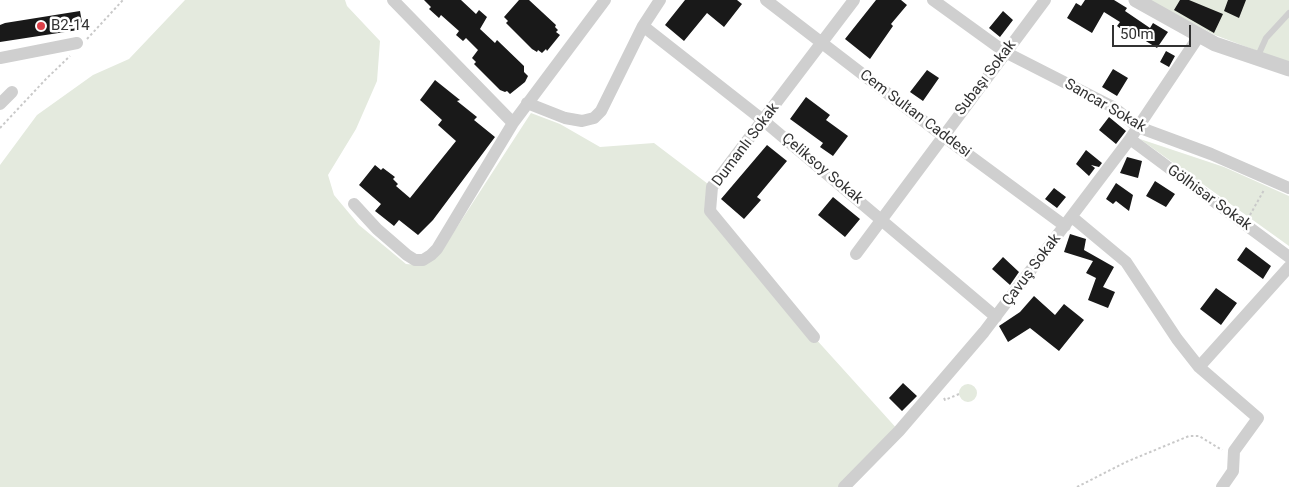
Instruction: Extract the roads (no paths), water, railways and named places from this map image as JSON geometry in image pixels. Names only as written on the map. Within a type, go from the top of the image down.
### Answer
[{"type":"street","points":[[393,0],[406,5],[513,124]]},
{"type":"street","points":[[354,204],[377,229],[415,260],[423,260],[437,249],[527,103],[605,0]]},
{"type":"street","points":[[527,103],[565,118],[582,121],[594,118],[601,111],[643,26],[660,0]]},
{"type":"street","name":"Cem Sultan Caddesi","points":[[766,0],[943,136],[1126,262],[1177,340],[1199,367],[1258,418],[1234,451],[1233,471],[1222,487]]},
{"type":"street","name":"Dumanlı Sokak","points":[[814,337],[710,211],[712,187],[854,0]]},
{"type":"street","name":"Sancar Sokak","points":[[932,0],[1005,52],[1113,107],[1138,127],[1289,188]]},
{"type":"street","name":"Subaşı Sokak","points":[[856,254],[1005,52],[1046,0]]},
{"type":"street","points":[[1136,0],[1225,49],[1289,69]]},
{"type":"street","name":"Çeliksoy Sokak","points":[[643,26],[764,121],[996,318]]},
{"type":"street","name":"Çavuş Sokak","points":[[844,487],[899,431],[996,318],[1130,139],[1199,36]]},
{"type":"street","points":[[0,58],[78,46]]},
{"type":"street","points":[[0,104],[12,92]]},
{"type":"street","name":"Gölhisar Sokak","points":[[1130,139],[1289,257]]},
{"type":"street","points":[[1199,367],[1289,267]]},
{"type":"lane","points":[[1256,59],[1266,38],[1289,13]]},
{"type":"place","name":"B2-14","points":[[41,26]]}]
